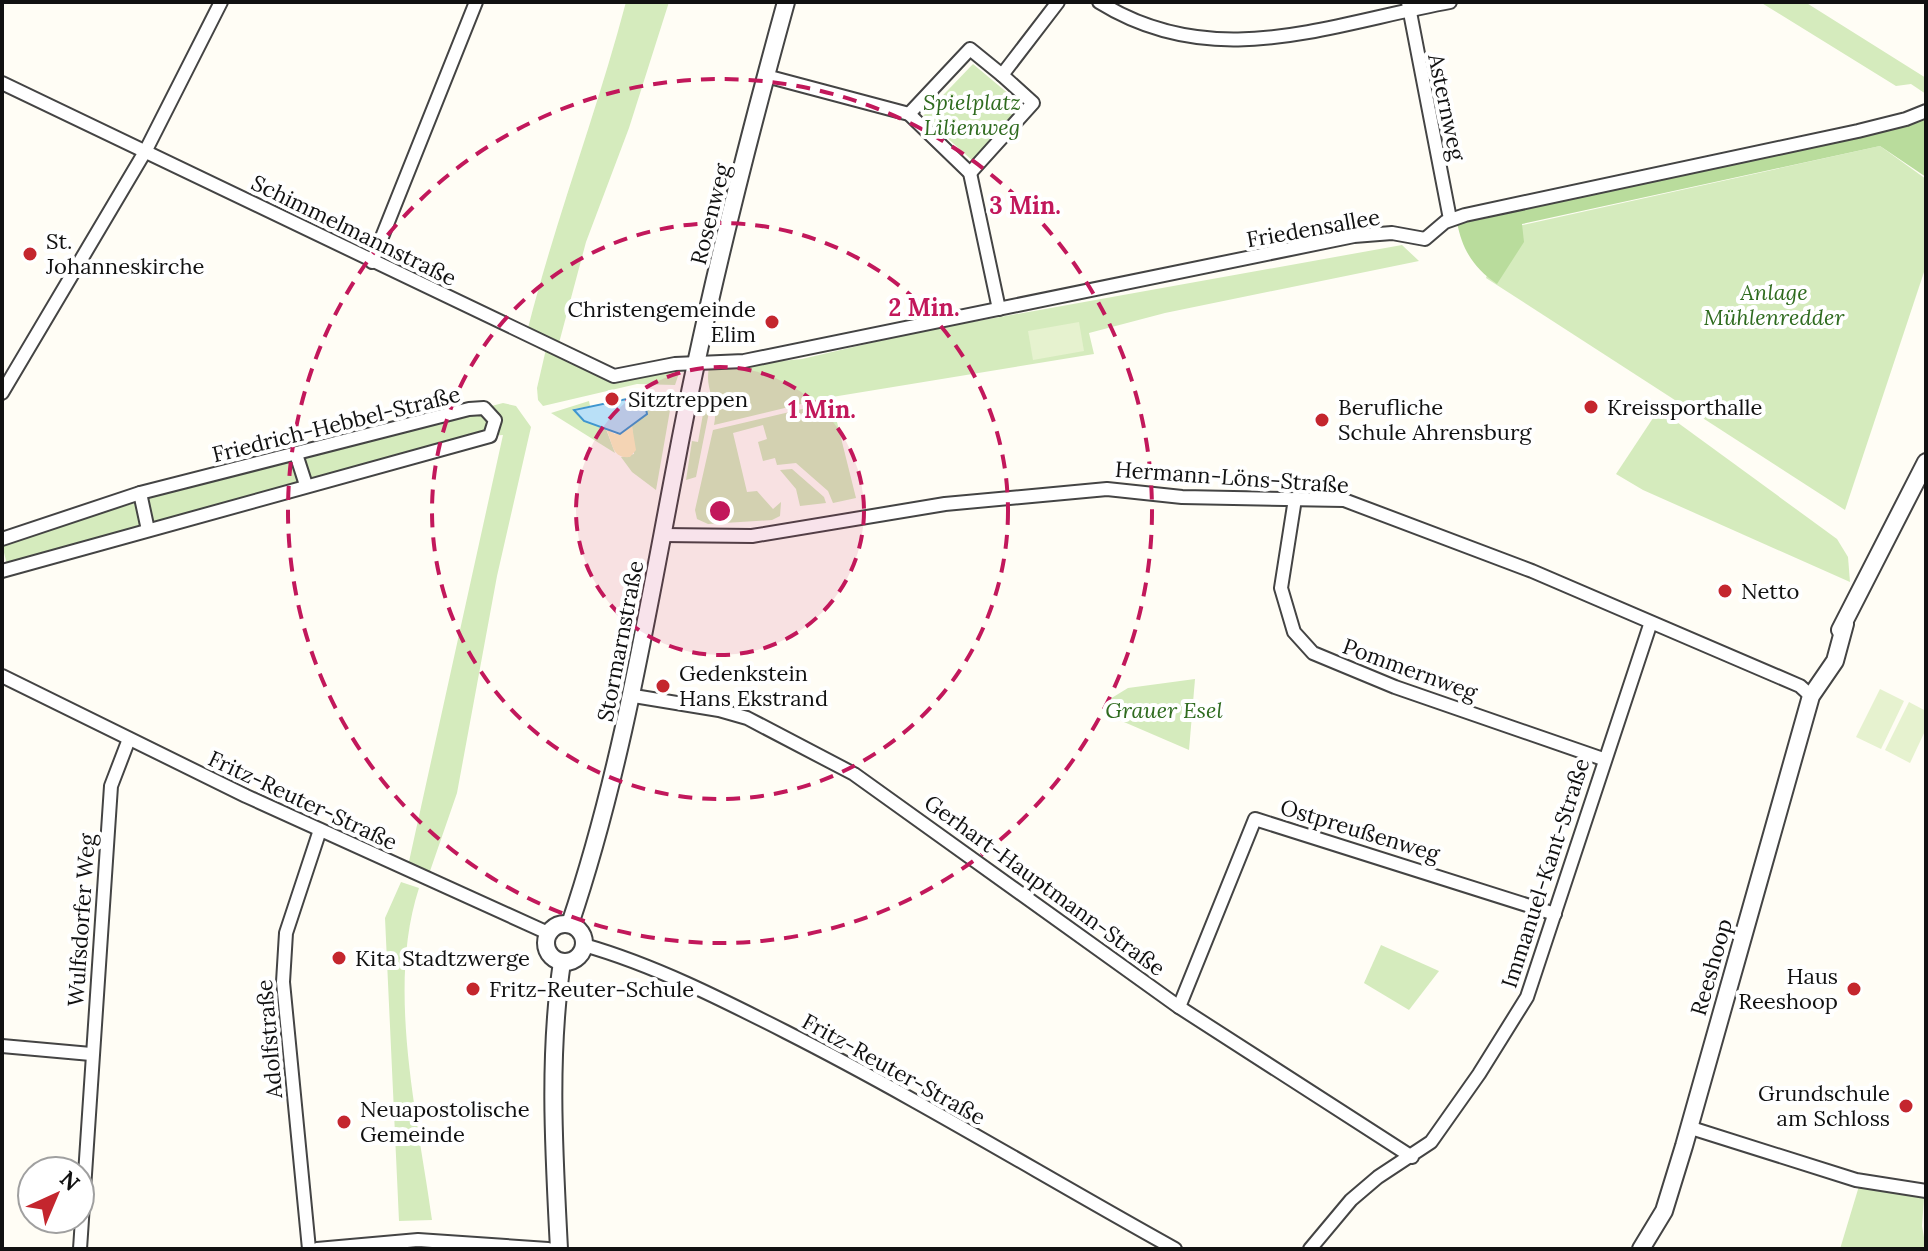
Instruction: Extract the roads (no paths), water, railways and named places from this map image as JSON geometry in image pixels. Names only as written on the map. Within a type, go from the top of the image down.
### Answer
[{"type":"street","points":[[2,393],[146,150],[221,2]]},
{"type":"street","points":[[372,262],[476,2]]},
{"type":"street","name":"Rosenweg","points":[[697,362],[786,2]]},
{"type":"street","points":[[1002,75],[1058,2]]},
{"type":"street","points":[[1099,2],[1154,30],[1217,41],[1263,39],[1408,7],[1450,2]]},
{"type":"street","name":"Asternweg","points":[[1408,7],[1450,219]]},
{"type":"street","points":[[909,114],[970,49],[1033,103],[970,173]]},
{"type":"street","points":[[766,76],[909,114],[970,173],[999,309]]},
{"type":"street","name":"Schimmelmannstraße","points":[[2,83],[603,373],[627,375],[697,362]]},
{"type":"street","name":"Friedensallee","points":[[697,362],[744,361],[1354,236],[1392,233],[1425,239],[1450,219],[1858,131],[1926,111]]},
{"type":"street","name":"Stormarnstraße","points":[[570,924],[598,837],[634,696],[697,362]]},
{"type":"street","name":"Friedrich-Hebbel-Straße","points":[[2,539],[140,493],[469,409],[484,408],[495,420],[490,436],[2,571]]},
{"type":"street","points":[[296,454],[306,485]]},
{"type":"street","name":"Reeshoop","points":[[1641,1249],[1664,1211],[1812,694],[1835,661],[1845,624],[1926,462]]},
{"type":"street","name":"Hermann-Löns-Straße","points":[[663,535],[752,536],[945,504],[1094,489],[1182,497],[1344,500],[1532,571],[1650,625],[1800,686],[1812,694]]},
{"type":"street","points":[[140,493],[148,530]]},
{"type":"street","name":"Pommernweg","points":[[1295,499],[1281,588],[1294,632],[1313,653],[1395,687],[1603,759]]},
{"type":"street","name":"Immanuel-Kant-Straße","points":[[1310,1249],[1351,1200],[1378,1177],[1431,1142],[1517,1014],[1541,964],[1603,759],[1650,625]]},
{"type":"street","points":[[2,676],[129,739]]},
{"type":"street","name":"Gerhart-Hauptmann-Straße","points":[[634,696],[719,710],[747,718],[807,746],[915,815],[1179,1007],[1412,1157]]},
{"type":"street","name":"Fritz-Reuter-Straße","points":[[129,739],[548,933]]},
{"type":"street","name":"Wulfsdorfer Weg","points":[[80,1249],[111,786],[129,739]]},
{"type":"street","name":"Ostpreußenweg","points":[[1179,1007],[1255,819],[1555,914]]},
{"type":"street","name":"Adolfstraße","points":[[309,1249],[283,982],[286,933],[320,830]]},
{"type":"street","points":[[570,924],[581,932],[584,945],[577,958],[562,962],[548,952],[548,933],[556,925],[570,924]]},
{"type":"street","name":"Fritz-Reuter-Straße","points":[[584,945],[626,958],[735,1006],[854,1066],[1175,1249]]},
{"type":"street","points":[[559,1249],[553,1077],[562,962]]},
{"type":"street","points":[[2,1046],[91,1054]]},
{"type":"street","points":[[1688,1127],[1856,1180],[1926,1191]]},
{"type":"street","points":[[317,1249],[418,1240],[548,1249]]},
{"type":"water","points":[[636,397],[645,403],[647,414],[620,434],[584,421],[574,410]]},
{"type":"place","name":"St. Johanneskirche","points":[[30,254]]},
{"type":"place","name":"Christengemeinde Elim","points":[[772,322]]},
{"type":"place","name":"Sitztreppen","points":[[612,399]]},
{"type":"place","name":"Kreissporthalle","points":[[1591,407]]},
{"type":"place","name":"Berufliche Schule Ahrensburg","points":[[1322,420]]},
{"type":"place","name":"Netto","points":[[1725,591]]},
{"type":"place","name":"Gedenkstein Hans Ekstrand","points":[[663,686]]},
{"type":"place","name":"Kita Stadtzwerge","points":[[339,958]]},
{"type":"place","name":"Fritz-Reuter-Schule","points":[[473,989]]},
{"type":"place","name":"Haus Reeshoop","points":[[1854,989]]},
{"type":"place","name":"Grundschule am Schloss","points":[[1906,1106]]},
{"type":"place","name":"Neuapostolische Gemeinde","points":[[344,1122]]},
{"type":"park label","name":"Spielplatz Lilienweg","points":[[972,114]]},
{"type":"park label","name":"Anlage Mühlenredder","points":[[1774,304]]},
{"type":"park label","name":"Grauer Esel","points":[[1164,710]]}]
